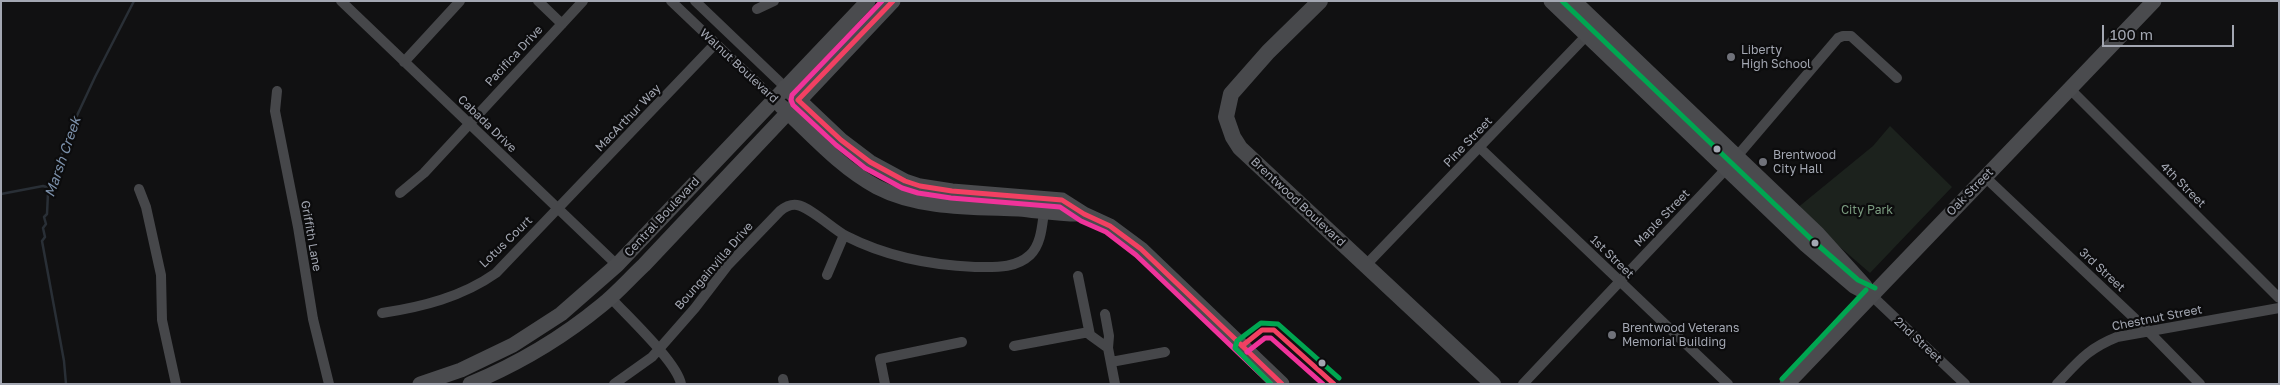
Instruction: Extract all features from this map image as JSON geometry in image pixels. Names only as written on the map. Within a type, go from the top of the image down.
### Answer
[{"type":"main road","name":"Brentwood Boulevard","points":[[1320,1],[1237,85],[1231,94],[1226,117],[1233,137],[1240,148],[1493,384]]},
{"type":"street","name":"Cabada Drive","points":[[341,1],[617,265]]},
{"type":"street","points":[[404,62],[460,1]]},
{"type":"street","points":[[538,1],[562,24]]},
{"type":"street","name":"Pacifica Drive","points":[[400,192],[424,173],[468,123],[583,1]]},
{"type":"street","name":"Walnut Boulevard","points":[[671,1],[843,163],[878,188],[934,204],[1044,212],[1060,215],[1084,214]]},
{"type":"street","name":"Walnut Boulevard","points":[[695,1],[841,140],[870,162],[905,181],[920,186],[952,191],[1062,200],[1084,214],[1110,226],[1141,249],[1282,384]]},
{"type":"street","points":[[757,9],[774,1]]},
{"type":"street","name":"Central Boulevard","points":[[420,384],[461,370],[513,345],[561,314],[617,265],[868,1]]},
{"type":"street","name":"Central Boulevard","points":[[470,384],[506,369],[559,338],[610,297],[644,265],[893,1]]},
{"type":"street","name":"2nd Street","points":[[1551,1],[1626,72],[1818,234],[1861,280],[1871,295],[1965,384]]},
{"type":"street","name":"2nd Street","points":[[1574,1],[1658,80],[1732,162]]},
{"type":"street","name":"Oak Street","points":[[1787,384],[2154,1]]},
{"type":"street","name":"Pine Street","points":[[1366,264],[1587,36]]},
{"type":"street","name":"Maple Street","points":[[1523,384],[1732,162],[1838,38],[1852,36],[1897,78]]},
{"type":"street","name":"MacArthur Way","points":[[558,209],[715,44]]},
{"type":"street","points":[[1626,72],[1632,72],[1650,83],[1658,80]]},
{"type":"street","name":"4th Street","points":[[2070,89],[2279,298]]},
{"type":"street","name":"Griffith Lane","points":[[277,91],[275,111],[298,227],[313,319],[329,384]]},
{"type":"street","name":"1st Street","points":[[1479,148],[1728,384]]},
{"type":"street","name":"3rd Street","points":[[1985,177],[2148,331],[2200,384]]},
{"type":"street","points":[[139,189],[146,207],[161,275],[162,320],[176,384]]},
{"type":"street","name":"Boungainvilla Drive","points":[[614,384],[652,357],[728,265],[783,208],[792,205],[801,206],[844,235],[884,252],[930,264],[1003,267],[1017,263],[1034,250],[1038,241],[1044,212]]},
{"type":"street","name":"Lotus Court","points":[[382,313],[417,308],[486,280],[496,273],[558,209]]},
{"type":"street","points":[[827,275],[844,235]]},
{"type":"street","points":[[1078,276],[1090,335],[1108,348]]},
{"type":"street","points":[[610,297],[658,349],[680,377],[681,384]]},
{"type":"street","name":"Chestnut Street","points":[[2057,384],[2084,355],[2100,344],[2117,337],[2279,308]]},
{"type":"street","points":[[1105,314],[1109,336],[1108,348],[1115,384]]},
{"type":"street","points":[[1014,346],[1090,332]]},
{"type":"street","points":[[885,384],[880,359],[962,342]]},
{"type":"street","points":[[1111,362],[1165,352]]},
{"type":"green space","name":"City Park","points":[[1890,126],[1952,187],[1870,273],[1796,209],[1873,146]]},
{"type":"waterway","name":"Marsh Creek","points":[[66,384],[64,361],[42,241],[45,237],[43,228],[46,224],[44,217],[47,214],[48,193],[67,137],[134,1]]},
{"type":"waterway","points":[[1,194],[43,186],[50,188]]},
{"type":"transit line","points":[[882,1],[792,95],[793,105],[836,145],[865,168],[902,188],[918,193],[951,198],[1060,207],[1081,221],[1106,232],[1136,255],[1271,384]]},
{"type":"transit line","points":[[893,1],[798,100],[841,140],[870,162],[905,181],[920,186],[952,191],[1062,200],[1084,214],[1110,226],[1141,249],[1282,384]]},
{"type":"transit line","points":[[1562,1],[1811,239],[1858,280],[1875,288]]},
{"type":"transit line","points":[[1782,379],[1866,290]]},
{"type":"transit line","points":[[1271,384],[1235,348],[1237,341],[1261,323],[1278,324],[1339,378]]},
{"type":"transit line","points":[[1242,346],[1262,330],[1274,330],[1334,384]]},
{"type":"transit line","points":[[1247,352],[1265,338],[1271,338],[1323,384]]},
{"type":"place","name":"Liberty High School","points":[[1731,57]]},
{"type":"place","name":"Brentwood City Hall","points":[[1763,162]]},
{"type":"place","name":"Brentwood Veterans Memorial Building","points":[[1612,335]]}]
